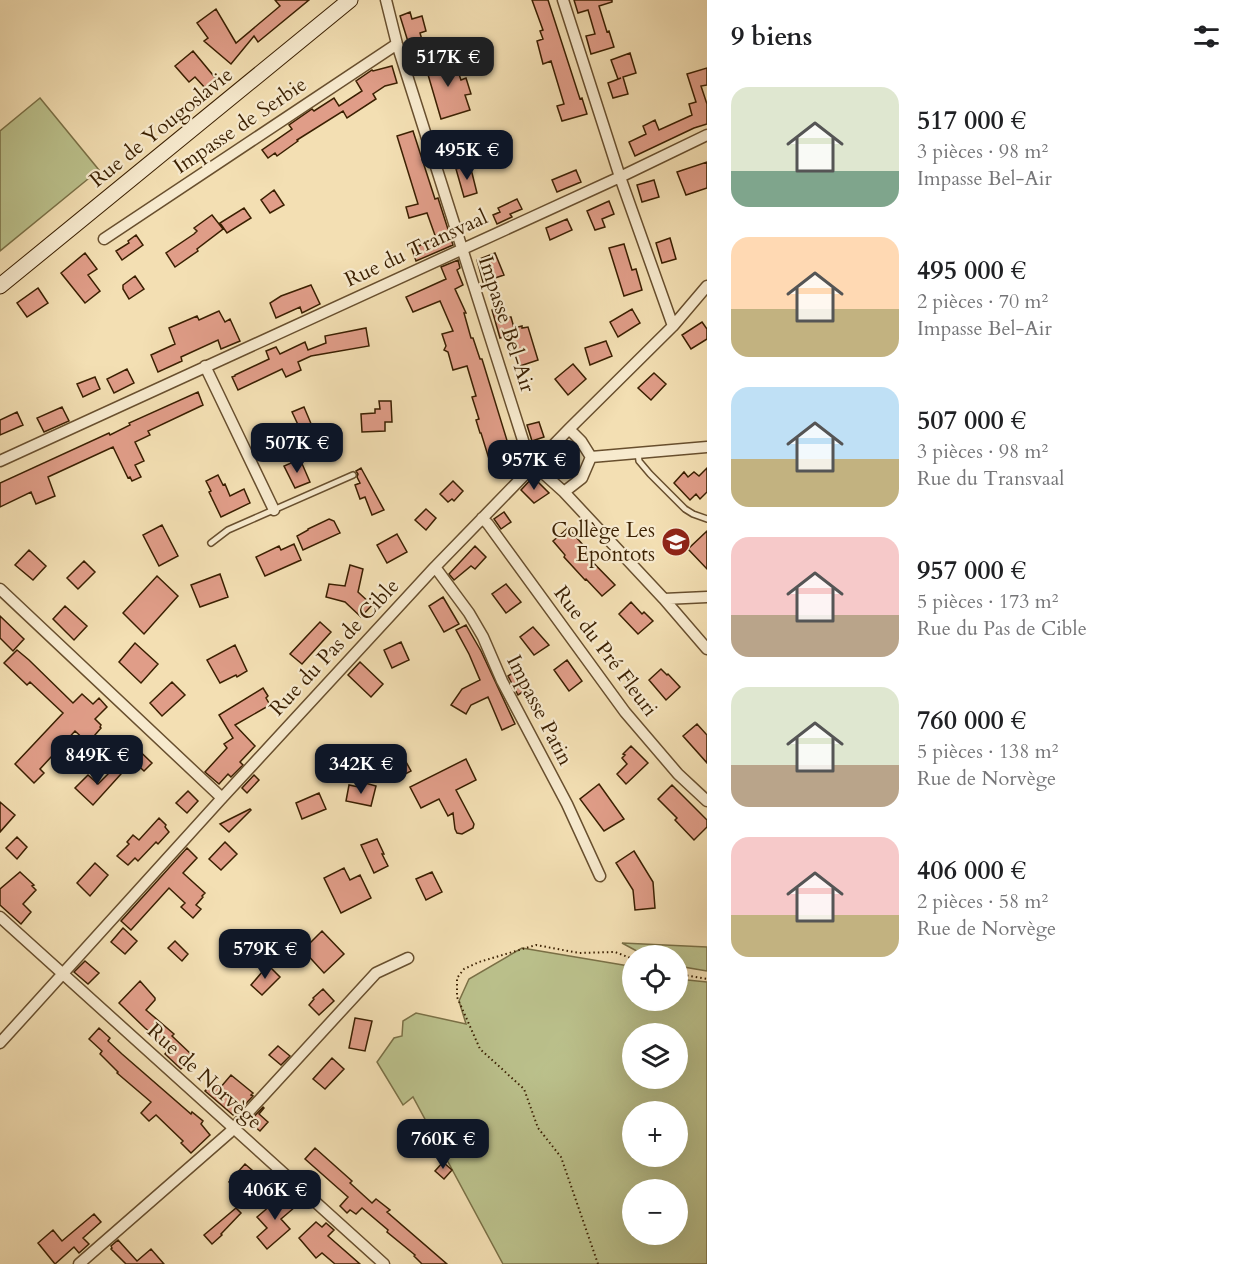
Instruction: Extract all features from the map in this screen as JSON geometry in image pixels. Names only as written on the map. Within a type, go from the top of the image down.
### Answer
[{"type":"main road","name":"Rue de Yougoslavie","points":[[0,286],[350,0]]},
{"type":"street","name":"Impasse Bel-Air","points":[[386,0],[397,44],[528,456],[534,465],[564,492],[707,649]]},
{"type":"street","points":[[563,0],[620,177],[673,326]]},
{"type":"street","name":"Impasse de Serbie","points":[[104,239],[397,44]]},
{"type":"street","name":"Rue du Transvaal","points":[[0,461],[707,135]]},
{"type":"street","name":"Rue du Pas de Cible","points":[[0,1043],[435,567],[673,326],[707,286]]},
{"type":"street","points":[[205,366],[274,510]]},
{"type":"street","points":[[569,429],[581,441],[591,457]]},
{"type":"street","points":[[591,457],[707,447]]},
{"type":"street","points":[[564,492],[582,478],[591,457]]},
{"type":"street","name":"Rue du Pré Fleuri","points":[[482,518],[625,712],[678,774],[707,801]]},
{"type":"street","name":"Impasse Patin","points":[[435,567],[469,613],[483,637],[502,681],[567,804],[600,876]]},
{"type":"street","points":[[0,589],[222,798]]},
{"type":"street","points":[[663,599],[707,597]]},
{"type":"street","name":"Rue de Norvège","points":[[0,917],[384,1264]]},
{"type":"street","points":[[79,1264],[229,1133],[376,973],[408,958]]},
{"type":"lane","points":[[638,453],[639,461],[644,467],[685,509],[707,519]]},
{"type":"lane","points":[[211,543],[228,530],[353,475]]},
{"type":"path","points":[[598,1264],[561,1157],[538,1128],[524,1089],[480,1049],[457,998],[457,978],[464,969],[479,962],[536,945],[579,953],[615,952],[622,954]]},
{"type":"path","points":[[688,976],[707,979]]},
{"type":"green space","points":[[40,98],[99,170],[0,251],[0,131]]},
{"type":"green space","points":[[622,943],[664,945],[626,945]]},
{"type":"green space","points":[[688,946],[707,947],[707,971],[688,968]]},
{"type":"green space","points":[[522,948],[622,965],[622,1011],[688,1011],[688,980],[707,982],[707,1264],[503,1264],[413,1097],[403,1105],[377,1062],[394,1038],[402,1036],[403,1021],[416,1013],[466,1024],[459,1001],[469,979]]},
{"type":"building","points":[[275,0],[309,0],[258,42],[254,36],[231,64],[204,41],[208,38],[197,23],[216,9],[236,43],[280,6]]},
{"type":"building","points":[[532,0],[548,0],[587,114],[562,121],[557,106],[564,104],[551,61],[543,64],[537,41],[543,39],[540,31],[543,30]]},
{"type":"building","points":[[574,0],[612,0],[612,2],[599,6],[614,47],[591,54],[586,36],[595,34],[588,10],[578,13]]},
{"type":"building","points":[[410,12],[412,19],[422,16],[426,31],[420,33],[427,57],[414,61],[400,16]]},
{"type":"building","points":[[193,51],[217,80],[206,89],[195,77],[189,82],[175,66]]},
{"type":"building","points":[[630,53],[636,73],[623,77],[628,94],[613,98],[608,83],[621,78],[618,79],[611,60]]},
{"type":"building","points":[[440,55],[444,67],[455,63],[461,80],[466,78],[471,94],[465,95],[470,110],[441,119],[424,61]]},
{"type":"building","points":[[392,66],[397,83],[385,86],[373,94],[376,99],[347,118],[343,111],[297,140],[277,156],[275,153],[268,158],[262,150],[292,129],[289,125],[312,109],[314,111],[334,98],[339,106],[362,91],[356,81],[372,70]]},
{"type":"building","points":[[707,68],[707,85],[701,86],[707,104],[707,124],[635,156],[629,142],[646,134],[643,126],[655,120],[659,130],[692,115],[689,104],[696,102],[687,74]]},
{"type":"building","points":[[413,131],[453,245],[416,261],[412,249],[436,238],[427,213],[409,218],[406,207],[418,204],[397,136]]},
{"type":"building","points":[[471,132],[477,151],[461,156],[455,137]]},
{"type":"building","points":[[707,162],[707,188],[686,195],[677,172]]},
{"type":"building","points":[[470,165],[477,193],[464,197],[456,169]]},
{"type":"building","points":[[576,170],[581,182],[557,192],[552,180]]},
{"type":"building","points":[[654,180],[659,197],[642,202],[637,185]]},
{"type":"building","points":[[274,190],[284,205],[270,213],[261,200]]},
{"type":"building","points":[[517,199],[522,209],[510,214],[512,217],[497,224],[493,215],[500,212],[498,208]]},
{"type":"building","points":[[609,201],[614,214],[602,219],[605,227],[595,230],[587,211]]},
{"type":"building","points":[[244,208],[251,218],[227,233],[220,223]]},
{"type":"building","points":[[212,215],[223,229],[175,267],[166,253],[194,234],[197,231],[194,228]]},
{"type":"building","points":[[567,219],[572,230],[550,240],[546,228]]},
{"type":"building","points":[[136,235],[143,245],[122,260],[116,251],[129,243],[128,241]]},
{"type":"building","points":[[670,238],[676,259],[662,263],[656,243]]},
{"type":"building","points":[[624,244],[632,270],[636,269],[642,290],[624,296],[609,248]]},
{"type":"building","points":[[85,253],[97,269],[88,275],[100,291],[85,303],[61,273]]},
{"type":"building","points":[[495,253],[504,275],[483,282],[477,260]]},
{"type":"building","points":[[458,260],[460,268],[457,270],[463,285],[455,289],[466,313],[464,313],[471,338],[482,359],[513,460],[496,465],[493,457],[489,459],[476,420],[479,419],[472,397],[476,396],[467,366],[453,370],[448,352],[444,350],[446,346],[442,334],[453,331],[440,301],[413,312],[406,297],[446,279],[441,267]]},
{"type":"building","points":[[135,276],[144,289],[129,299],[123,285]]},
{"type":"building","points":[[311,285],[320,304],[302,313],[300,307],[276,318],[270,303],[281,296]]},
{"type":"building","points":[[38,288],[48,303],[27,317],[17,303]]},
{"type":"building","points":[[503,306],[506,317],[511,317],[514,328],[528,327],[538,360],[520,366],[511,335],[500,338],[492,310]]},
{"type":"building","points":[[632,309],[640,323],[618,337],[610,322]]},
{"type":"building","points":[[219,311],[225,322],[230,319],[240,341],[221,349],[218,340],[181,357],[182,361],[158,372],[151,355],[175,344],[169,328],[197,316],[199,320]]},
{"type":"building","points":[[702,322],[707,329],[707,339],[691,349],[682,335]]},
{"type":"building","points":[[366,328],[369,346],[311,356],[298,362],[301,370],[286,377],[282,369],[238,390],[232,377],[269,359],[266,351],[276,347],[280,354],[305,342],[308,350],[326,343],[325,336]]},
{"type":"building","points":[[606,341],[612,356],[590,365],[585,348]]},
{"type":"building","points":[[573,364],[586,379],[568,395],[555,379]]},
{"type":"building","points":[[127,369],[134,383],[114,393],[107,379]]},
{"type":"building","points":[[654,373],[666,384],[651,400],[638,388]]},
{"type":"building","points":[[95,377],[100,389],[83,397],[77,384]]},
{"type":"building","points":[[198,392],[203,405],[148,431],[150,435],[135,442],[144,461],[135,465],[141,477],[132,481],[130,477],[128,478],[113,447],[48,477],[55,496],[36,504],[31,492],[0,507],[0,483],[109,433],[110,435],[130,425],[129,423]]},
{"type":"building","points":[[379,401],[391,401],[392,422],[385,422],[385,431],[362,432],[361,414],[375,413],[375,409],[380,409]]},
{"type":"building","points":[[62,407],[69,421],[44,432],[37,418]]},
{"type":"building","points":[[304,407],[312,426],[301,431],[292,412]]},
{"type":"building","points":[[17,412],[23,425],[0,435],[0,420]]},
{"type":"building","points":[[539,422],[544,437],[532,441],[527,425]]},
{"type":"building","points":[[274,428],[280,441],[268,446],[263,433]]},
{"type":"building","points":[[300,459],[310,482],[295,488],[284,466]]},
{"type":"building","points":[[361,468],[384,510],[372,515],[365,497],[360,499],[355,485],[360,483],[356,471]]},
{"type":"building","points":[[707,468],[707,492],[700,499],[696,494],[690,500],[674,483],[684,472],[688,477],[694,472],[699,476]]},
{"type":"building","points":[[218,475],[230,496],[244,489],[250,503],[221,517],[206,481]]},
{"type":"building","points":[[533,477],[549,493],[534,503],[521,490]]},
{"type":"building","points":[[453,481],[463,491],[454,501],[452,499],[448,502],[440,494]]},
{"type":"building","points":[[426,509],[436,518],[426,530],[415,520]]},
{"type":"building","points":[[504,512],[511,522],[501,529],[494,519]]},
{"type":"building","points":[[329,519],[334,521],[340,533],[303,550],[297,536]]},
{"type":"building","points":[[162,525],[178,556],[159,566],[143,535]]},
{"type":"building","points":[[568,528],[583,545],[579,548],[615,585],[602,596],[564,557],[565,555],[553,541]]},
{"type":"building","points":[[707,531],[707,569],[688,549]]},
{"type":"building","points":[[397,534],[407,552],[387,563],[377,545]]},
{"type":"building","points":[[294,544],[301,560],[265,576],[256,557],[279,546],[281,550]]},
{"type":"building","points":[[475,546],[486,557],[475,569],[471,566],[454,580],[449,574]]},
{"type":"building","points":[[29,550],[46,566],[33,580],[15,565]]},
{"type":"building","points":[[84,561],[95,572],[78,589],[67,578]]},
{"type":"building","points":[[350,565],[363,569],[358,592],[372,605],[361,617],[345,602],[326,597],[329,584],[345,586]]},
{"type":"building","points":[[220,574],[228,597],[200,607],[191,585]]},
{"type":"building","points":[[157,576],[178,596],[144,634],[123,613]]},
{"type":"building","points":[[506,584],[521,602],[506,613],[492,594]]},
{"type":"building","points":[[443,597],[459,624],[444,632],[429,606]]},
{"type":"building","points":[[631,602],[642,614],[644,612],[653,621],[638,634],[619,614]]},
{"type":"building","points":[[65,606],[87,626],[74,640],[53,619]]},
{"type":"building","points":[[0,616],[24,639],[13,651],[0,638]]},
{"type":"building","points":[[320,622],[331,632],[302,664],[290,654]]},
{"type":"building","points":[[466,625],[481,651],[515,724],[502,730],[488,697],[471,705],[466,714],[451,705],[462,689],[480,680],[456,630]]},
{"type":"building","points":[[533,627],[549,645],[534,655],[520,637]]},
{"type":"building","points":[[401,642],[409,660],[392,668],[384,650]]},
{"type":"building","points":[[135,643],[158,664],[141,683],[119,662]]},
{"type":"building","points":[[235,645],[247,671],[220,683],[207,660]]},
{"type":"building","points":[[17,650],[73,703],[82,694],[93,704],[99,698],[107,707],[95,719],[101,728],[88,743],[75,731],[40,769],[44,773],[34,783],[15,764],[63,713],[30,682],[27,685],[4,663]]},
{"type":"building","points":[[567,660],[582,681],[569,691],[554,670]]},
{"type":"building","points":[[360,662],[383,684],[371,697],[348,675]]},
{"type":"building","points":[[661,669],[680,687],[666,700],[649,680]]},
{"type":"building","points":[[516,671],[529,688],[518,695],[508,676]]},
{"type":"building","points":[[172,682],[185,695],[162,716],[150,703]]},
{"type":"building","points":[[263,688],[270,705],[235,725],[255,746],[240,762],[243,765],[231,777],[228,774],[219,784],[205,772],[227,748],[224,744],[233,738],[219,715]]},
{"type":"building","points":[[697,724],[707,735],[707,763],[683,736]]},
{"type":"building","points":[[124,736],[152,763],[144,771],[116,745]]},
{"type":"building","points":[[631,746],[648,763],[626,784],[617,774],[627,764],[622,758]]},
{"type":"building","points":[[466,759],[476,780],[456,790],[474,824],[473,828],[462,834],[457,833],[455,829],[453,813],[448,816],[439,799],[421,808],[410,787]]},
{"type":"building","points":[[405,760],[411,771],[398,778],[393,767]]},
{"type":"building","points":[[115,767],[121,774],[93,805],[75,788],[88,775],[98,784]]},
{"type":"building","points":[[254,775],[259,780],[247,793],[242,788]]},
{"type":"building","points":[[365,783],[376,786],[371,806],[346,801],[349,785],[363,788]]},
{"type":"building","points":[[599,784],[624,819],[604,831],[580,799]]},
{"type":"building","points":[[672,785],[707,820],[707,827],[694,840],[658,799]]},
{"type":"building","points":[[188,791],[198,801],[187,813],[176,803]]},
{"type":"building","points":[[319,793],[326,809],[302,819],[296,803]]},
{"type":"building","points":[[0,802],[15,815],[0,832]]},
{"type":"building","points":[[250,809],[229,832],[220,824]]},
{"type":"building","points":[[159,818],[169,832],[158,844],[156,842],[138,861],[135,858],[128,865],[117,856],[129,844],[127,842],[133,835],[139,840]]},
{"type":"building","points":[[17,837],[27,847],[17,859],[6,848]]},
{"type":"building","points":[[377,839],[388,866],[374,873],[361,845]]},
{"type":"building","points":[[225,842],[237,854],[221,870],[209,859]]},
{"type":"building","points":[[187,848],[197,858],[183,873],[205,893],[196,905],[201,909],[193,918],[181,907],[185,903],[169,888],[131,930],[121,921]]},
{"type":"building","points":[[634,851],[653,882],[655,908],[635,910],[633,890],[616,863]]},
{"type":"building","points":[[95,863],[108,875],[90,896],[77,883]]},
{"type":"building","points":[[344,868],[350,880],[360,875],[371,898],[341,913],[324,878]]},
{"type":"building","points":[[20,872],[34,885],[32,886],[36,890],[23,904],[31,912],[21,924],[0,905],[0,889]]},
{"type":"building","points":[[432,872],[442,892],[426,900],[416,879]]},
{"type":"building","points":[[123,928],[137,941],[125,954],[111,942]]},
{"type":"building","points":[[322,931],[344,954],[324,973],[303,950]]},
{"type":"building","points":[[175,941],[188,954],[182,961],[168,948]]},
{"type":"building","points":[[85,961],[99,973],[88,984],[74,972]]},
{"type":"building","points":[[268,965],[280,977],[262,995],[251,985]]},
{"type":"building","points":[[140,981],[155,998],[146,1010],[174,1034],[172,1036],[193,1056],[181,1069],[165,1054],[169,1049],[119,1003]]},
{"type":"building","points":[[323,989],[334,1001],[319,1015],[309,1005]]},
{"type":"building","points":[[355,1018],[372,1021],[365,1051],[349,1048]]},
{"type":"building","points":[[99,1028],[110,1038],[108,1041],[122,1054],[191,1114],[192,1112],[203,1121],[201,1124],[210,1135],[191,1153],[181,1143],[183,1141],[156,1115],[149,1121],[141,1113],[151,1102],[117,1073],[100,1054],[102,1051],[89,1039]]},
{"type":"building","points":[[278,1046],[290,1056],[281,1065],[269,1055]]},
{"type":"building","points":[[332,1058],[344,1069],[325,1089],[313,1079]]},
{"type":"building","points":[[231,1075],[253,1093],[251,1095],[253,1096],[233,1115],[205,1091],[213,1083],[220,1088]]},
{"type":"building","points":[[263,1107],[259,1114],[268,1122],[260,1131],[249,1122]]},
{"type":"building","points":[[315,1148],[352,1181],[350,1183],[372,1203],[376,1199],[390,1210],[387,1212],[447,1264],[422,1264],[415,1255],[362,1208],[356,1214],[350,1210],[347,1213],[340,1206],[348,1197],[305,1159]]},
{"type":"building","points":[[443,1162],[452,1170],[444,1179],[435,1171]]},
{"type":"building","points":[[245,1164],[267,1183],[251,1201],[229,1182]]},
{"type":"building","points":[[284,1194],[295,1207],[281,1219],[290,1229],[267,1249],[257,1237],[267,1228],[257,1217]]},
{"type":"building","points":[[236,1208],[241,1213],[212,1244],[204,1235]]},
{"type":"building","points":[[94,1214],[101,1222],[83,1238],[89,1244],[79,1253],[74,1247],[55,1264],[38,1243],[53,1230],[62,1241]]},
{"type":"building","points":[[316,1222],[322,1227],[326,1223],[334,1230],[328,1236],[360,1264],[335,1264],[322,1253],[316,1258],[299,1238]]},
{"type":"building","points":[[118,1240],[137,1261],[151,1249],[164,1264],[126,1264],[111,1249],[111,1246]]},
{"type":"place","name":"Collège Les Epontots","points":[[676,542]]}]
